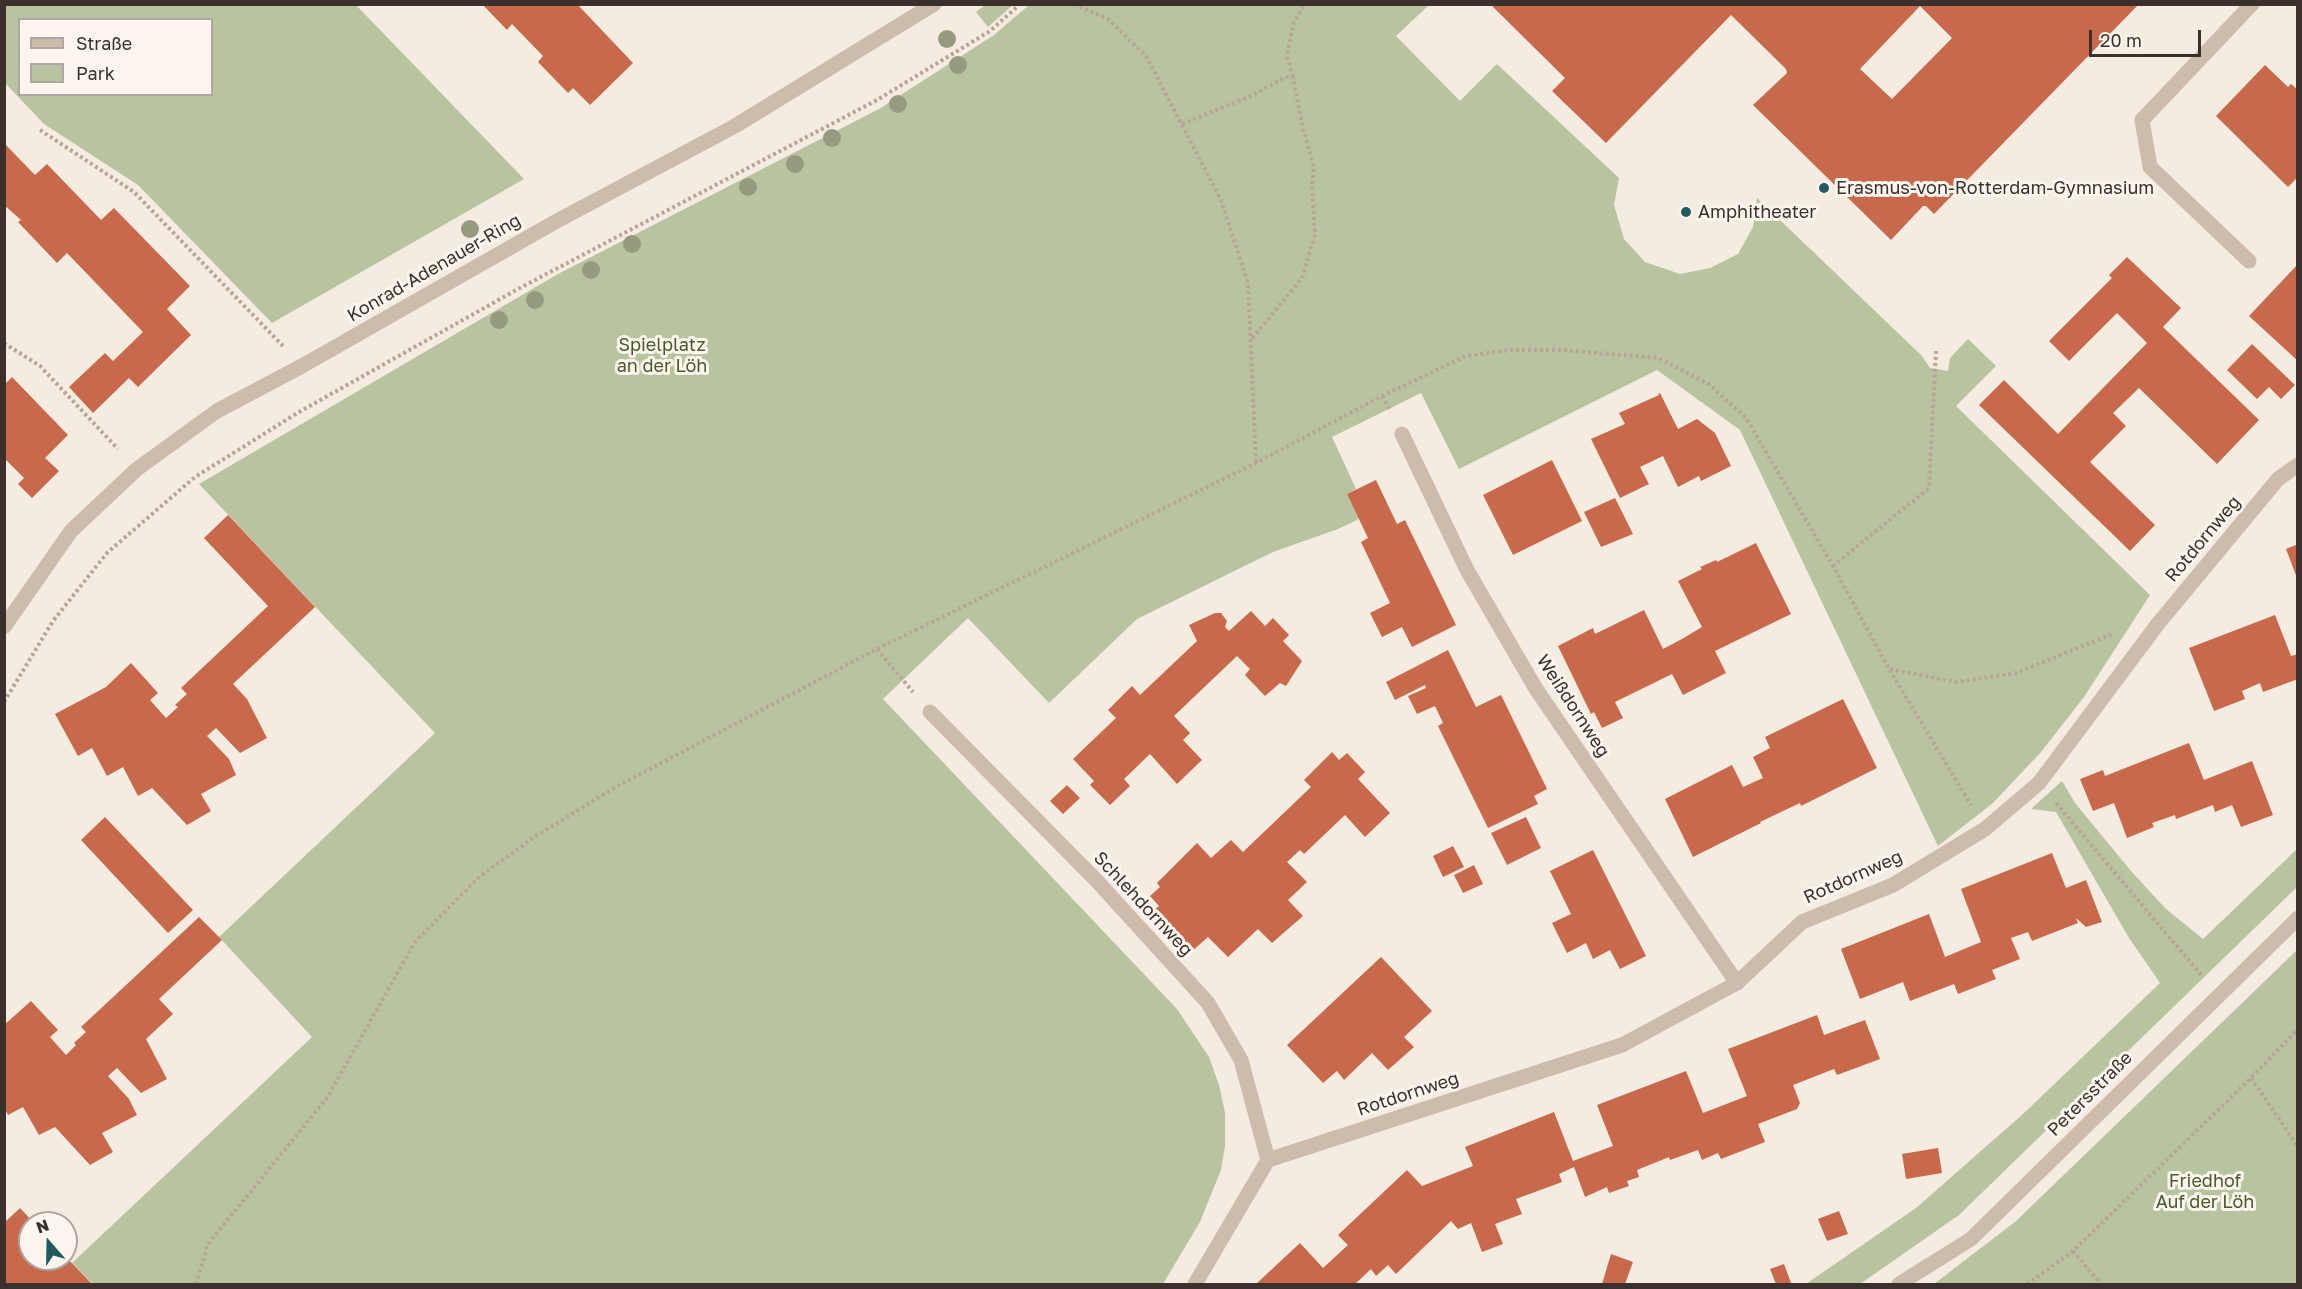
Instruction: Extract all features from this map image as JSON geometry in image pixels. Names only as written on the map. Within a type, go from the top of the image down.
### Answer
[{"type":"street","name":"Konrad-Adenauer-Ring","points":[[4,627],[71,531],[137,470],[217,411],[302,366],[555,222],[735,126],[934,4]]},
{"type":"street","points":[[2249,261],[2150,167],[2142,120],[2252,4]]},
{"type":"street","name":"Weißdornweg","points":[[1402,434],[1467,570],[1536,689],[1737,983]]},
{"type":"street","name":"Rotdornweg","points":[[1268,1160],[1622,1045],[1737,983],[1802,922],[1893,885],[1985,829],[2038,783],[2157,625],[2278,479],[2298,465]]},
{"type":"street","name":"Schlehdornweg","points":[[930,712],[1097,881],[1208,1003],[1241,1060],[1268,1160]]},
{"type":"street","name":"Petersstraße","points":[[1899,1284],[1971,1239],[2298,918]]},
{"type":"street","points":[[1195,1284],[1268,1160]]},
{"type":"path","points":[[4,702],[53,621],[107,553],[195,477],[299,412],[518,289],[877,100],[990,31],[1020,4]]},
{"type":"path","points":[[1074,4],[1108,19],[1146,56],[1221,200],[1248,283],[1256,463]]},
{"type":"path","points":[[1251,340],[1302,278],[1315,235],[1312,186],[1314,167],[1287,57],[1294,22],[1305,4]]},
{"type":"path","points":[[1182,124],[1253,95],[1285,77],[1293,77]]},
{"type":"path","points":[[40,130],[134,192],[302,366]]},
{"type":"path","points":[[4,343],[40,366],[137,470]]},
{"type":"path","points":[[196,1284],[208,1244],[327,1098],[415,942],[479,877],[536,836],[614,788],[877,649],[1256,463],[1382,396],[1466,356],[1510,350],[1531,350],[1659,358],[1710,385],[1746,418],[1833,566],[1889,669],[1985,829]]},
{"type":"path","points":[[1833,566],[1929,488],[1936,351]]},
{"type":"path","points":[[1889,669],[1957,682],[2016,673],[2125,629],[2157,625]]},
{"type":"path","points":[[877,649],[930,712]]},
{"type":"path","points":[[2038,783],[2218,995]]},
{"type":"path","points":[[2027,1284],[2073,1251],[2251,1078],[2298,1029]]},
{"type":"path","points":[[2251,1078],[2298,1147]]},
{"type":"path","points":[[2073,1251],[2100,1284]]},
{"type":"green space","points":[[4,5],[356,5],[524,179],[272,323],[138,185],[44,124],[5,83]]},
{"type":"green space","points":[[985,5],[1013,5],[988,27],[976,12]]},
{"type":"green space","name":"Spielplatz an der Löh","points":[[1029,5],[1429,5],[1396,36],[1460,101],[1497,64],[1619,178],[1614,205],[1624,239],[1645,262],[1680,274],[1710,268],[1738,254],[1753,227],[1757,198],[1922,356],[1930,368],[1948,371],[1950,358],[1968,339],[1996,366],[1956,406],[2150,595],[2084,697],[2041,752],[1993,803],[1938,846],[1740,430],[1657,370],[1459,469],[1421,393],[1332,437],[1356,489],[1347,494],[1359,519],[1338,529],[1273,552],[1137,619],[1049,703],[968,618],[883,699],[1177,1009],[1209,1057],[1219,1085],[1225,1113],[1225,1146],[1221,1170],[1200,1222],[1163,1284],[93,1284],[78,1269],[78,1257],[312,1037],[219,937],[435,733],[199,484],[558,274],[879,109],[994,35]]},
{"type":"green space","points":[[2062,781],[2075,803],[2131,871],[2165,908],[2203,939],[2297,849],[2297,887],[1959,1215],[1860,1284],[1806,1284],[1916,1208],[2023,1114],[2160,983],[2129,938],[2056,812],[2031,809]]},
{"type":"green space","name":"Friedhof Auf der Löh","points":[[2297,950],[2297,1284],[1934,1284],[2016,1221]]},
{"type":"building","points":[[482,4],[577,4],[633,63],[590,105],[573,88],[568,93],[538,62],[543,56],[512,24],[507,30]]},
{"type":"building","points":[[1490,4],[2139,4],[1934,214],[1923,206],[1891,240],[1753,105],[1787,73],[1786,69],[1731,15],[1606,143],[1552,91],[1565,78]],"holes":[[[1920,6],[1952,38],[1892,99],[1860,69]]]},
{"type":"building","points":[[2265,65],[2288,87],[2291,84],[2298,90],[2298,177],[2288,187],[2216,116]]},
{"type":"building","points":[[4,143],[35,175],[47,164],[101,220],[114,208],[190,286],[167,309],[191,335],[138,387],[129,378],[93,413],[69,387],[105,353],[113,361],[143,332],[67,253],[57,263],[18,222],[21,220],[4,205]]},
{"type":"building","points":[[2127,257],[2181,308],[2163,327],[2259,420],[2217,464],[2139,388],[2113,413],[2126,426],[2090,462],[2155,525],[2130,551],[1979,405],[2004,380],[2058,434],[2147,343],[2117,313],[2069,361],[2049,341],[2112,278],[2109,275]]},
{"type":"building","points":[[2298,264],[2298,361],[2249,316]]},
{"type":"building","points":[[2252,344],[2295,385],[2281,399],[2269,387],[2257,399],[2227,370]]},
{"type":"building","points":[[12,377],[68,435],[45,458],[59,471],[32,498],[18,484],[24,478],[4,458],[4,385]]},
{"type":"building","points":[[1660,393],[1678,429],[1697,419],[1715,433],[1731,466],[1701,481],[1699,476],[1678,487],[1663,456],[1640,467],[1649,484],[1620,498],[1591,439],[1625,424],[1619,413]]},
{"type":"building","points":[[1552,460],[1582,521],[1513,555],[1483,495]]},
{"type":"building","points":[[1376,480],[1397,524],[1405,520],[1456,625],[1412,647],[1402,627],[1382,637],[1370,613],[1390,603],[1361,542],[1368,538],[1347,494]]},
{"type":"building","points":[[1615,498],[1633,534],[1601,547],[1584,512]]},
{"type":"building","points":[[228,515],[315,607],[233,684],[247,699],[267,738],[240,753],[216,728],[207,736],[229,759],[236,775],[201,794],[211,811],[187,825],[152,788],[138,796],[123,767],[107,776],[92,748],[78,756],[55,714],[106,687],[131,663],[158,693],[150,700],[166,718],[187,694],[181,688],[268,606],[204,538]]},
{"type":"building","points":[[1756,543],[1791,614],[1715,651],[1726,673],[1683,695],[1672,674],[1615,702],[1623,718],[1602,728],[1594,712],[1591,714],[1558,646],[1593,628],[1595,634],[1644,610],[1663,649],[1702,627],[1678,581],[1702,569],[1700,567],[1716,560],[1717,562]]},
{"type":"building","points":[[2298,544],[2298,578],[2297,578],[2286,549]]},
{"type":"building","points":[[1251,611],[1265,626],[1273,618],[1289,635],[1283,641],[1302,661],[1286,686],[1280,683],[1265,696],[1245,675],[1250,669],[1237,656],[1174,716],[1190,733],[1183,740],[1202,760],[1177,784],[1150,754],[1124,779],[1130,786],[1110,805],[1090,785],[1094,781],[1073,759],[1116,718],[1108,710],[1132,686],[1140,695],[1197,641],[1189,625],[1215,613],[1221,613],[1227,621],[1225,627],[1229,631]]},
{"type":"building","points":[[2275,615],[2291,656],[2298,654],[2298,679],[2263,692],[2260,683],[2242,691],[2245,699],[2214,711],[2189,648]]},
{"type":"building","points":[[1448,650],[1476,707],[1501,695],[1547,789],[1534,796],[1538,804],[1488,828],[1438,726],[1443,723],[1435,706],[1417,714],[1408,696],[1426,688],[1425,685],[1395,700],[1386,682]]},
{"type":"building","points":[[1843,699],[1877,768],[1801,806],[1800,803],[1760,822],[1693,857],[1665,799],[1732,765],[1743,787],[1763,778],[1753,757],[1770,748],[1765,737]]},
{"type":"building","points":[[2189,743],[2204,780],[2252,761],[2273,815],[2241,827],[2232,805],[2215,812],[2213,805],[2176,819],[2175,815],[2152,823],[2154,827],[2127,838],[2114,803],[2093,811],[2080,779],[2103,770],[2105,776]]},
{"type":"building","points":[[1332,752],[1339,760],[1347,753],[1365,772],[1358,779],[1390,813],[1365,837],[1345,815],[1304,854],[1300,850],[1287,862],[1307,882],[1288,900],[1303,916],[1272,943],[1258,929],[1228,957],[1208,937],[1190,953],[1153,911],[1159,906],[1150,896],[1160,887],[1157,883],[1197,843],[1211,858],[1231,840],[1243,852],[1311,787],[1304,780]]},
{"type":"building","points":[[1067,785],[1080,798],[1063,814],[1050,801]]},
{"type":"building","points":[[105,817],[193,910],[168,933],[81,840]]},
{"type":"building","points":[[1526,817],[1541,848],[1507,865],[1491,833]]},
{"type":"building","points":[[1453,846],[1464,867],[1443,877],[1433,856]]},
{"type":"building","points":[[1593,850],[1646,956],[1620,969],[1610,950],[1593,959],[1586,943],[1567,953],[1552,923],[1571,914],[1550,871]]},
{"type":"building","points":[[2052,853],[2066,888],[2086,880],[2102,922],[2086,927],[2076,918],[2078,923],[2032,941],[2028,932],[2011,938],[2020,959],[1992,970],[1996,979],[1958,994],[1954,984],[1910,1001],[1903,982],[1860,999],[1841,949],[1929,914],[1945,957],[1981,942],[1961,889]]},
{"type":"building","points":[[1474,865],[1483,884],[1463,893],[1454,875]]},
{"type":"building","points":[[199,917],[222,940],[159,999],[173,1014],[146,1039],[167,1079],[141,1093],[117,1068],[108,1076],[129,1099],[137,1115],[102,1133],[113,1152],[90,1165],[55,1127],[39,1135],[23,1107],[8,1115],[4,1107],[4,1025],[31,1001],[58,1030],[50,1037],[66,1055],[76,1045],[74,1043],[86,1032],[81,1027]]},
{"type":"building","points":[[1381,957],[1432,1011],[1404,1037],[1414,1047],[1388,1070],[1372,1053],[1344,1080],[1337,1071],[1323,1083],[1287,1045]]},
{"type":"building","points":[[1817,1015],[1824,1035],[1865,1020],[1880,1059],[1837,1075],[1834,1069],[1793,1085],[1800,1103],[1797,1109],[1758,1124],[1765,1142],[1721,1159],[1718,1153],[1702,1160],[1698,1150],[1670,1160],[1669,1157],[1637,1170],[1639,1177],[1627,1181],[1629,1186],[1609,1193],[1607,1187],[1585,1197],[1574,1167],[1559,1174],[1562,1182],[1516,1199],[1522,1214],[1495,1224],[1503,1244],[1482,1252],[1471,1223],[1458,1229],[1451,1221],[1396,1274],[1388,1265],[1376,1276],[1371,1269],[1355,1284],[1256,1284],[1300,1243],[1323,1268],[1348,1245],[1338,1235],[1407,1170],[1422,1186],[1473,1166],[1465,1147],[1554,1112],[1573,1161],[1613,1146],[1597,1105],[1686,1071],[1703,1113],[1747,1096],[1728,1049]]},
{"type":"building","points":[[1938,1148],[1942,1173],[1906,1179],[1902,1154]]},
{"type":"building","points":[[20,1208],[23,1211],[18,1211],[18,1271],[78,1269],[92,1284],[4,1284],[4,1223]]},
{"type":"building","points":[[1839,1211],[1848,1234],[1827,1241],[1818,1219]]},
{"type":"building","points":[[1611,1254],[1633,1262],[1625,1284],[1602,1284]]},
{"type":"building","points":[[1784,1264],[1791,1283],[1776,1284],[1770,1269]]},
{"type":"place","name":"Erasmus-von-Rotterdam-Gymnasium","points":[[1824,188]]},
{"type":"place","name":"Amphitheater","points":[[1686,212]]}]
